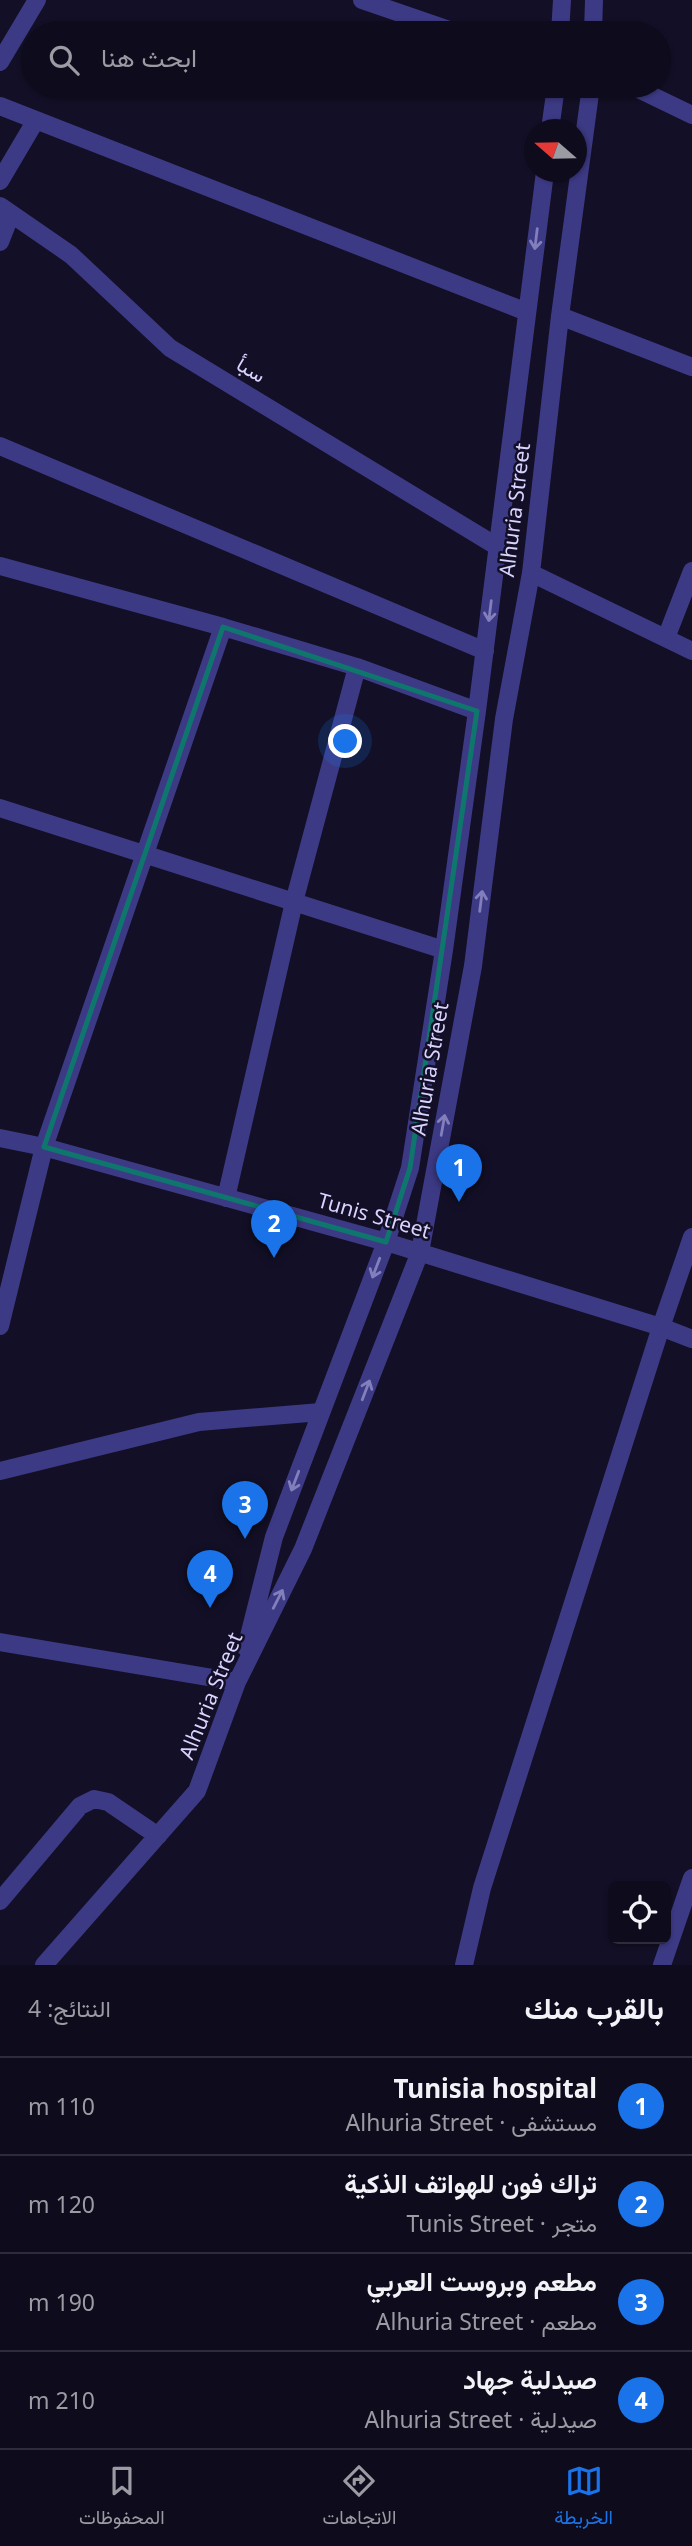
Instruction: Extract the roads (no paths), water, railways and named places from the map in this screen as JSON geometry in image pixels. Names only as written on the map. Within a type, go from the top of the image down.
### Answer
[{"type":"street","points":[[24,21],[37,0]]},
{"type":"street","points":[[362,0],[423,21]]},
{"type":"street","points":[[561,21],[562,0]]},
{"type":"street","points":[[593,21],[594,0]]},
{"type":"street","points":[[0,62],[21,27]]},
{"type":"street","points":[[552,119],[554,98]]},
{"type":"street","name":"Alhuria Street","points":[[44,1965],[197,1791],[237,1682],[303,1549],[420,1252],[473,966],[504,719],[531,573],[560,316],[589,98]]},
{"type":"street","points":[[657,98],[692,115]]},
{"type":"street","points":[[0,106],[527,312]]},
{"type":"street","points":[[0,181],[36,120]]},
{"type":"street","points":[[0,1642],[237,1682],[274,1537],[386,1242],[410,1168],[477,711],[544,182]]},
{"type":"street","points":[[0,242],[6,210]]},
{"type":"street","name":"سبأ","points":[[6,210],[71,255],[170,348],[498,547]]},
{"type":"street","points":[[560,316],[692,367]]},
{"type":"street","points":[[0,446],[485,651]]},
{"type":"street","points":[[0,566],[357,667],[477,711]]},
{"type":"street","points":[[667,638],[692,571]]},
{"type":"street","points":[[531,573],[692,651]]},
{"type":"street","points":[[0,1326],[44,1147],[223,627]]},
{"type":"street","points":[[226,1198],[293,902],[357,667]]},
{"type":"street","points":[[0,808],[444,950]]},
{"type":"street","name":"Tunis Street","points":[[0,1138],[44,1147],[386,1242],[692,1339]]},
{"type":"street","points":[[464,1965],[482,1888],[692,1237]]},
{"type":"street","points":[[0,1471],[199,1422],[321,1412]]},
{"type":"street","points":[[0,1900],[80,1806],[94,1799],[108,1802],[158,1836]]},
{"type":"street","points":[[662,1965],[692,1878]]},
{"type":"place","name":"Tunisia hospital","points":[[459,1202]]},
{"type":"place","name":"تراك فون للهواتف الذكية","points":[[274,1258]]},
{"type":"place","name":"مطعم وبروست العربي","points":[[245,1539]]},
{"type":"place","name":"صيدلية جهاد","points":[[210,1608]]}]
